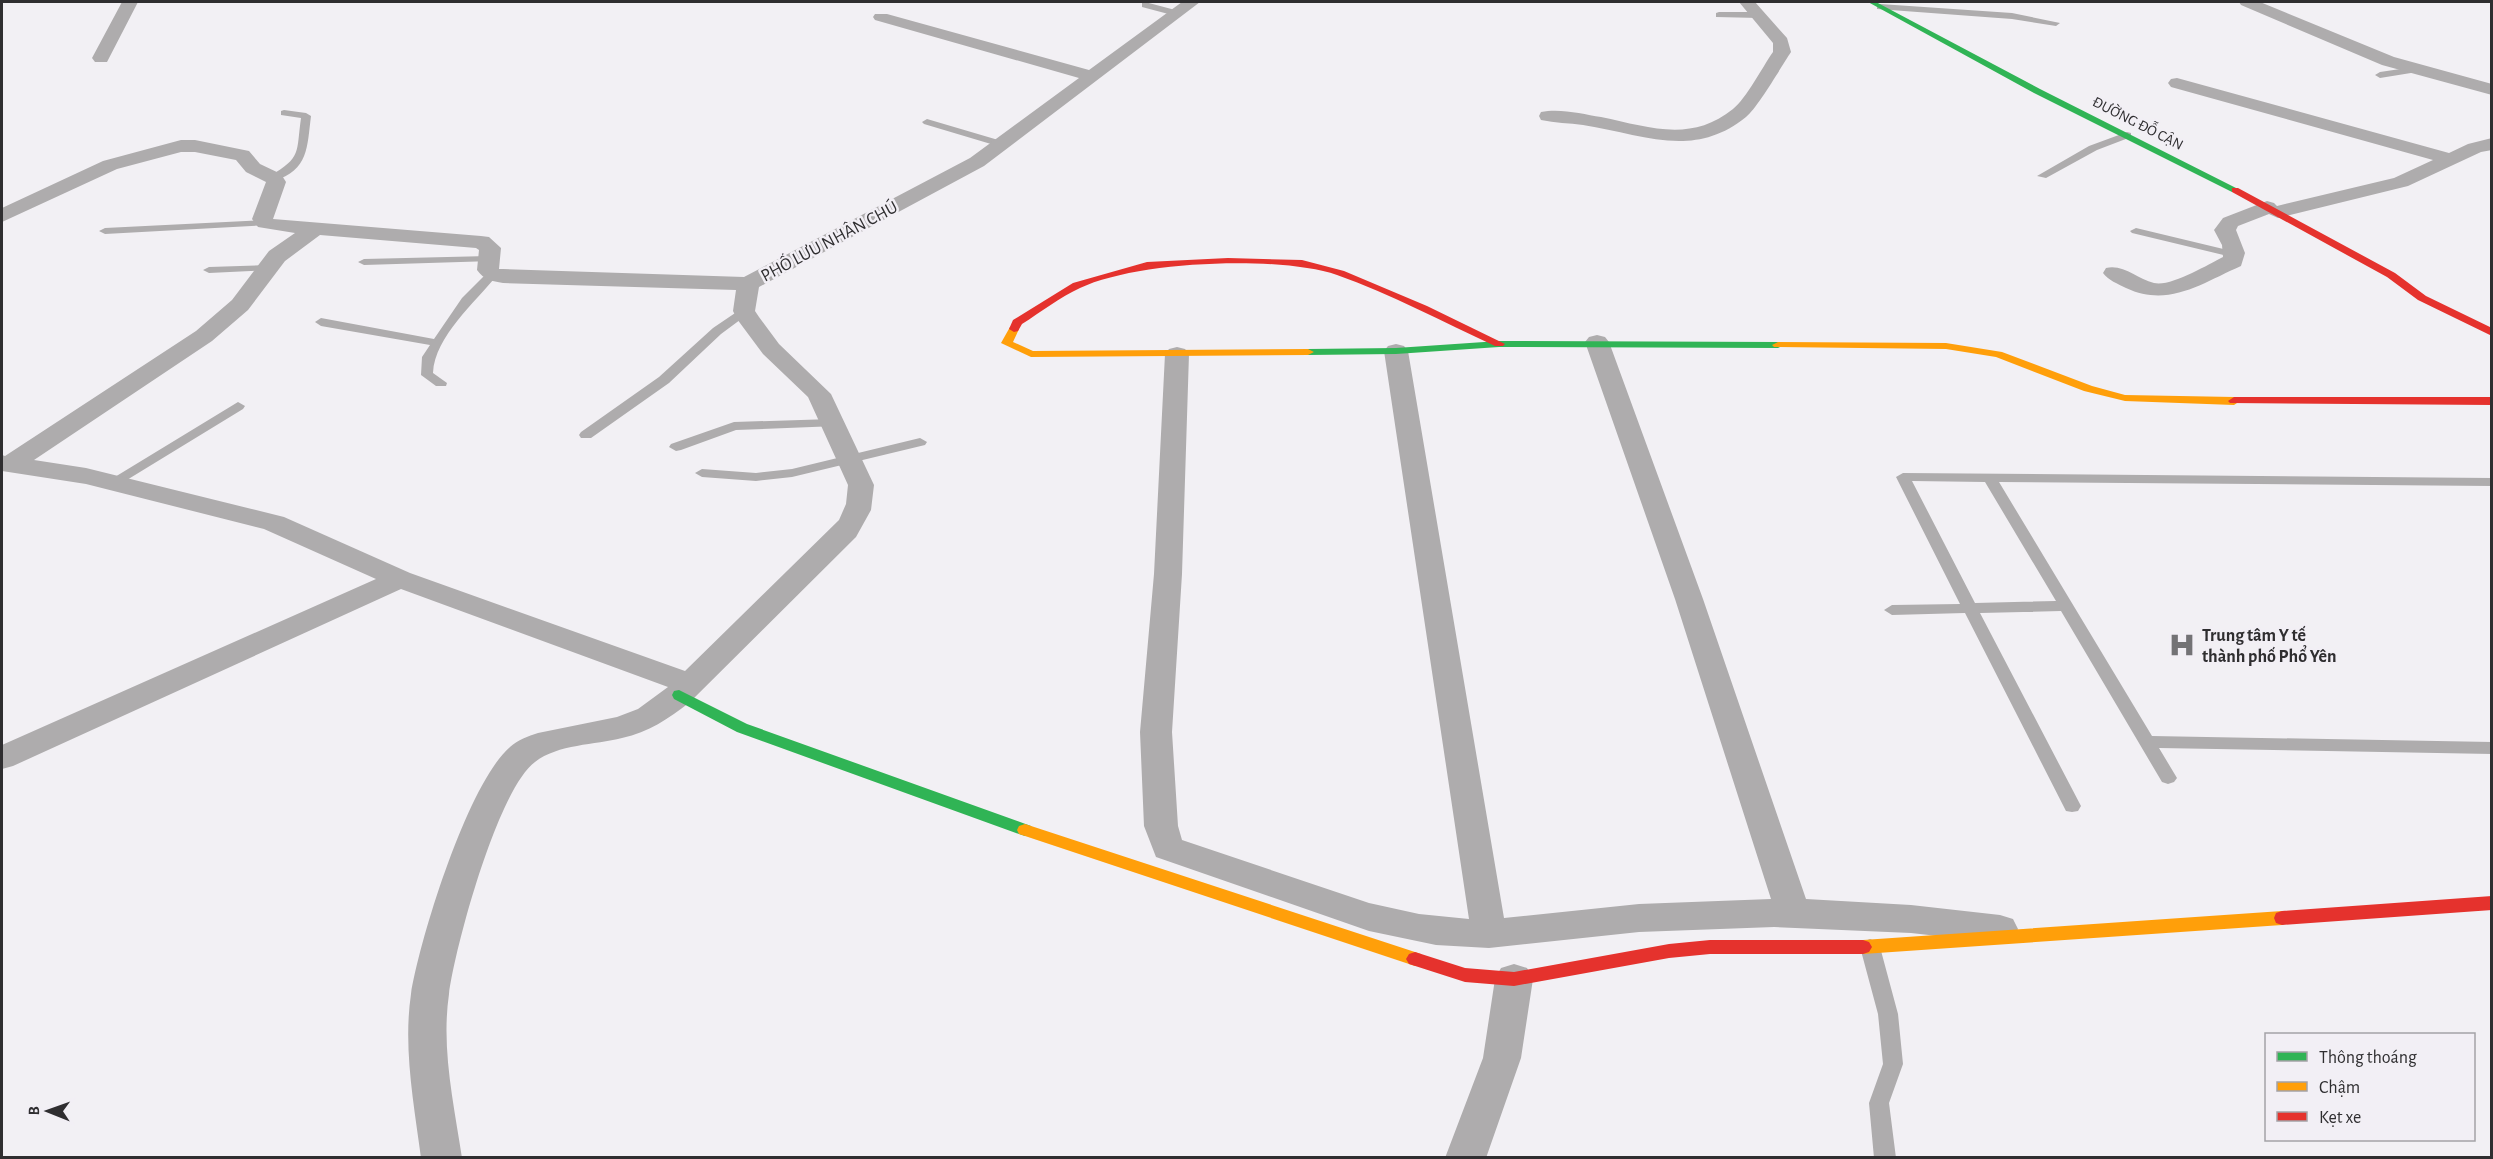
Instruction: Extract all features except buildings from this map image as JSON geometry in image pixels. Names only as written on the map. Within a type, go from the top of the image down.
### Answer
[{"type":"street","points":[[101,58],[130,2]]},
{"type":"street","points":[[2247,2],[2414,70],[2492,90]]},
{"type":"street","name":"ĐƯỜNG ĐỖ CẬN","points":[[1875,4],[2037,91],[2272,210],[2391,275],[2422,298],[2492,333]]},
{"type":"street","name":"PHỐ LƯU NHÂN CHÚ","points":[[744,311],[748,284],[977,162],[1184,7]]},
{"type":"street","points":[[1548,116],[1582,119],[1651,133],[1683,136],[1704,134],[1741,112],[1782,52],[1781,42],[1753,8]]},
{"type":"street","points":[[881,17],[1091,76]]},
{"type":"street","points":[[2177,83],[2451,159]]},
{"type":"street","points":[[2114,273],[2155,291],[2164,291],[2233,261],[2236,255],[2225,230],[2230,222],[2272,210],[2401,182],[2475,148],[2492,144]]},
{"type":"street","points":[[2,216],[110,165],[164,148],[181,146],[242,154],[253,168],[274,178],[276,182],[262,219],[265,223],[314,230],[481,242],[490,248],[491,267],[748,284]]},
{"type":"street","points":[[5,464],[204,336],[240,305],[288,246],[314,230]]},
{"type":"street","points":[[1499,344],[1423,308],[1340,273],[1302,263],[1228,261],[1147,265],[1077,285],[1017,322],[1007,343],[1031,354],[1396,351],[1499,344],[1597,342],[1946,346],[1998,354],[2088,389],[2125,398],[2172,401],[2492,401]]},
{"type":"street","name":"ĐƯỜNG ĐỖ CẬN","points":[[2391,275],[2428,285]]},
{"type":"street","points":[[442,1158],[428,1060],[430,995],[448,920],[478,828],[506,773],[521,755],[538,744],[623,727],[649,717],[685,690],[846,531],[856,516],[861,500],[861,485],[813,386],[771,349],[744,311]]},
{"type":"street","points":[[1597,342],[1689,599],[1793,913]]},
{"type":"street","points":[[1396,351],[1489,934]]},
{"type":"street","points":[[1177,354],[1168,574],[1155,732],[1161,826],[1168,848],[1363,915],[1435,931],[1489,934],[1529,932],[1638,918],[1793,913],[1960,923],[2038,934]]},
{"type":"street","points":[[5,464],[86,476],[274,523],[400,579],[685,690],[725,722],[1048,837],[1465,975],[1514,979],[1669,951],[1700,948],[1870,947],[2492,903]]},
{"type":"street","points":[[2,758],[400,579]]},
{"type":"street","points":[[1465,1158],[1502,1058],[1514,979]]},
{"type":"lane","points":[[1875,4],[2012,15],[2056,23]]},
{"type":"lane","points":[[1145,5],[1184,7]]},
{"type":"lane","points":[[1719,15],[1753,8]]},
{"type":"lane","points":[[2380,75],[2414,70]]},
{"type":"lane","points":[[274,178],[294,166],[300,158],[301,142],[307,122],[306,116],[284,113]]},
{"type":"lane","points":[[927,122],[1001,144]]},
{"type":"lane","points":[[2043,176],[2093,148],[2127,135]]},
{"type":"lane","points":[[105,231],[265,223]]},
{"type":"lane","points":[[2136,231],[2236,255]]},
{"type":"lane","points":[[364,262],[491,267]]},
{"type":"lane","points":[[441,383],[427,375],[428,357],[491,267]]},
{"type":"lane","points":[[209,270],[268,268]]},
{"type":"lane","points":[[586,435],[664,380],[717,331],[744,311]]},
{"type":"lane","points":[[321,322],[438,343]]},
{"type":"lane","points":[[112,483],[238,406]]},
{"type":"lane","points":[[676,447],[734,426],[832,423]]},
{"type":"lane","points":[[702,473],[756,477],[792,473],[920,442]]},
{"type":"lane","points":[[2072,806],[1904,477],[2492,482]]},
{"type":"lane","points":[[1990,478],[2168,778]]},
{"type":"lane","points":[[1892,610],[2066,606]]},
{"type":"lane","points":[[2146,742],[2492,748]]},
{"type":"lane","points":[[1870,947],[1888,1014],[1893,1064],[1879,1103],[1885,1158]]},
{"type":"traffic: fast","points":[[1871,2],[2037,91],[2235,190]]},
{"type":"traffic: fast","points":[[1308,352],[1396,351],[1499,344],[1778,345]]},
{"type":"traffic: fast","points":[[679,695],[742,728],[1025,830]]},
{"type":"traffic: slow","points":[[1014,329],[1007,343],[1031,354],[1308,352]]},
{"type":"traffic: slow","points":[[1778,345],[1946,346],[1998,354],[2088,389],[2125,398],[2234,401]]},
{"type":"traffic: slow","points":[[1025,830],[1415,959]]},
{"type":"traffic: slow","points":[[1863,947],[2282,918]]},
{"type":"traffic: jam","points":[[2235,190],[2391,275],[2422,298],[2492,333]]},
{"type":"traffic: jam","points":[[1014,329],[1017,322],[1077,285],[1147,265],[1228,261],[1302,263],[1340,273],[1423,308],[1499,344]]},
{"type":"traffic: jam","points":[[2234,401],[2492,401]]},
{"type":"traffic: jam","points":[[2282,918],[2492,903]]},
{"type":"traffic: jam","points":[[1415,959],[1465,975],[1514,979],[1669,951],[1710,947],[1863,947]]},
{"type":"place","name":"Trung tâm Y tế thành phố Phổ Yên","points":[[2182,645]]}]
